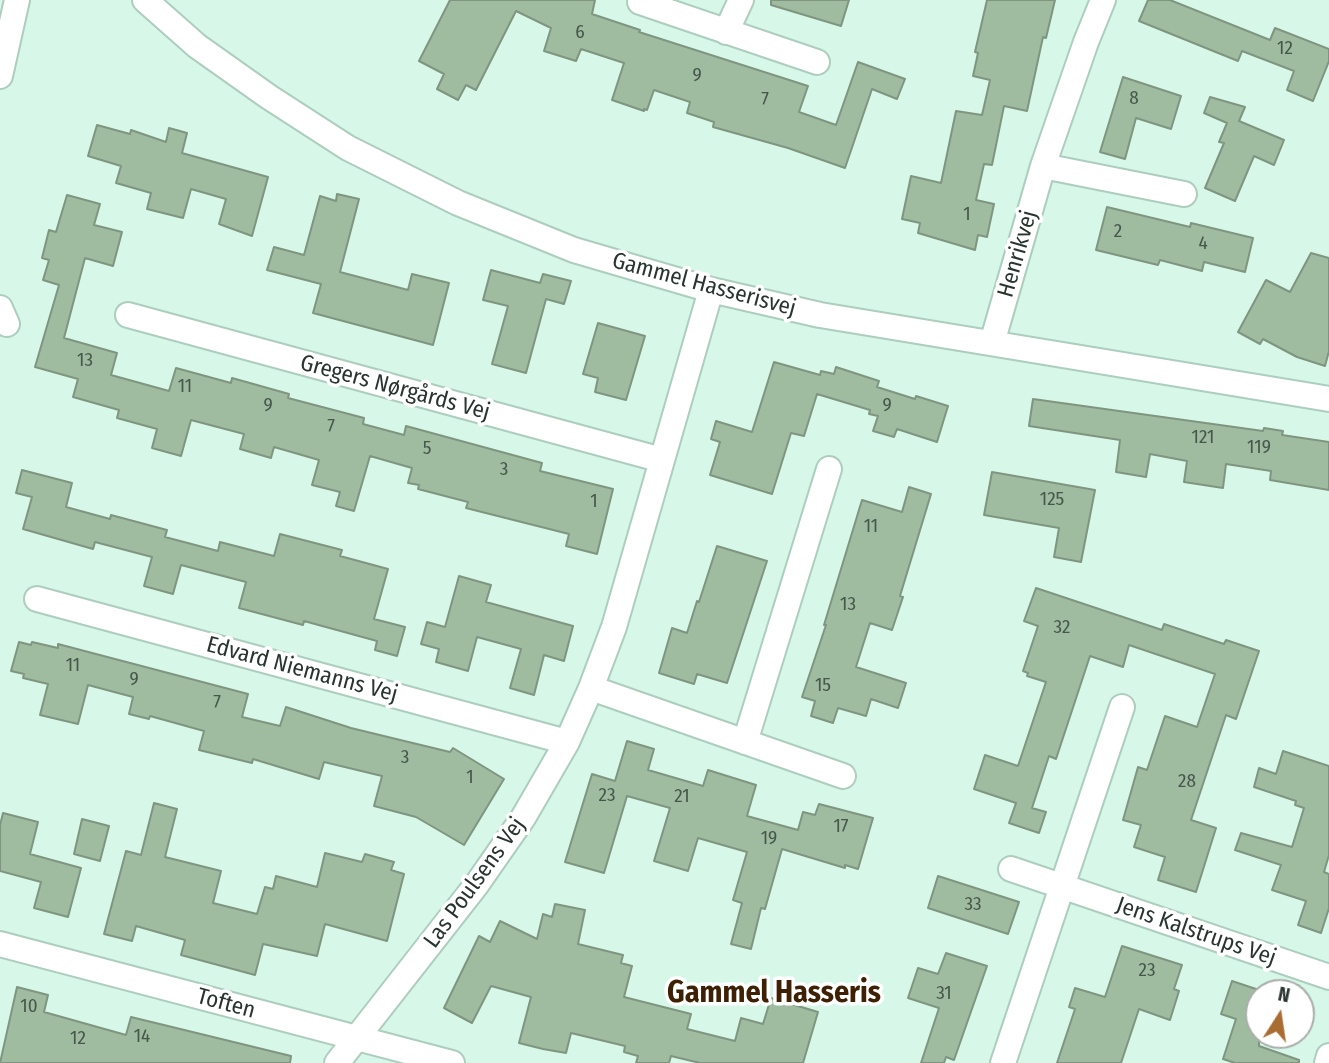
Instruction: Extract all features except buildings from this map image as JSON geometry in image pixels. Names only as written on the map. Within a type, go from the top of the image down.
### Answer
[{"type":"street","points":[[0,76],[17,0]]},
{"type":"street","name":"Gammel Hasserisvej","points":[[145,0],[197,46],[348,148],[458,203],[574,250],[710,290],[820,315],[1329,399]]},
{"type":"street","points":[[726,32],[741,0]]},
{"type":"street","name":"Henrikvej","points":[[992,343],[1043,166],[1103,0]]},
{"type":"street","points":[[640,2],[817,62]]},
{"type":"street","points":[[1043,166],[1184,194]]},
{"type":"street","name":"Las Poulsens Vej","points":[[337,1063],[477,884],[523,818],[567,742],[614,627],[710,290]]},
{"type":"street","name":"Gregers Nørgårds Vej","points":[[128,316],[662,460]]},
{"type":"street","points":[[745,742],[829,470]]},
{"type":"street","name":"Edvard Niemanns Vej","points":[[37,599],[567,742]]},
{"type":"street","points":[[591,688],[843,776]]},
{"type":"street","points":[[1003,1063],[1122,706]]},
{"type":"street","name":"Jens Kalstrups Vej","points":[[1011,869],[1329,977]]},
{"type":"street","name":"Toften","points":[[0,944],[452,1063]]},
{"type":"street","points":[[1327,1063],[1329,1056]]},
{"type":"district","name":"Gammel Hasseris","points":[[774,994]]}]
